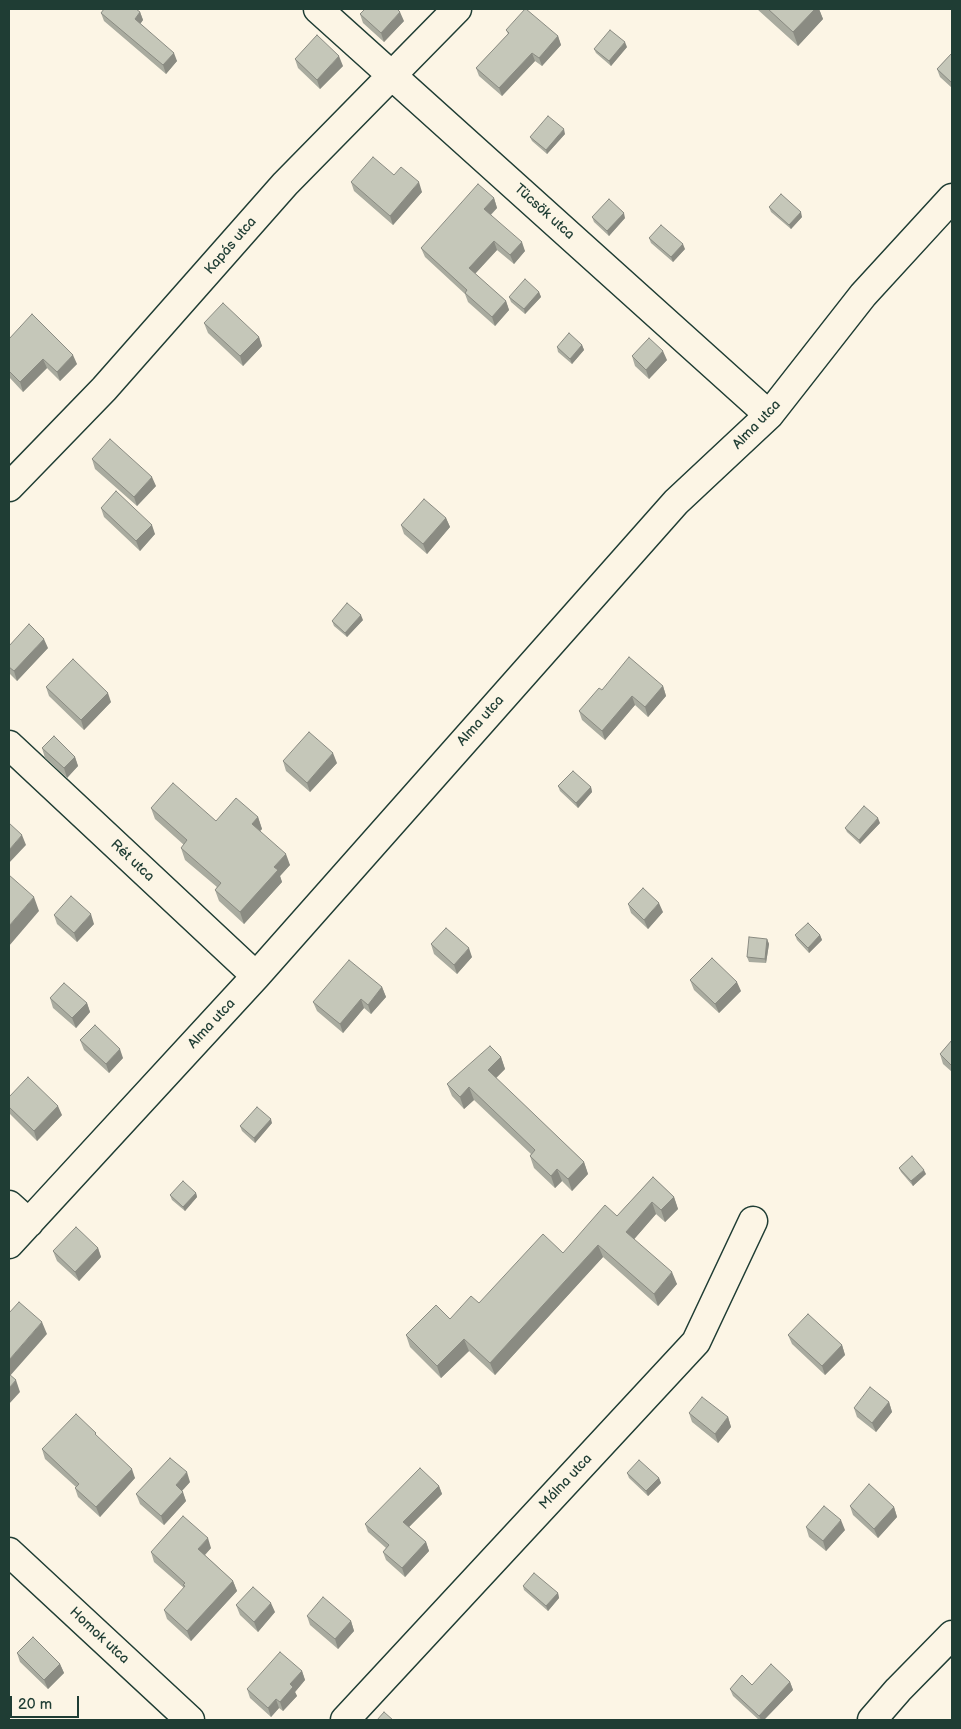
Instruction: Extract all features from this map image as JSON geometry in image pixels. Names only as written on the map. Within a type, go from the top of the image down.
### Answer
[{"type":"street","name":"Tücsök utca","points":[[318,9],[769,415]]},
{"type":"street","name":"Kapás utca","points":[[9,487],[104,389],[285,184],[391,74],[457,9]]},
{"type":"street","name":"Alma utca","points":[[9,1244],[256,976],[676,502],[769,415],[863,295],[952,198]]},
{"type":"street","name":"Rét utca","points":[[9,745],[256,976]]},
{"type":"street","points":[[9,1204],[29,1223]]},
{"type":"street","name":"Málna utca","points":[[345,1720],[696,1342],[753,1221]]},
{"type":"street","name":"Homok utca","points":[[9,1552],[190,1720]]},
{"type":"street","points":[[872,1720],[898,1690],[952,1635]]},
{"type":"building","points":[[104,9],[136,9],[140,12],[135,19],[174,53],[163,65],[101,13]]},
{"type":"building","points":[[365,9],[397,9],[400,12],[381,33],[360,14]]},
{"type":"building","points":[[525,9],[558,36],[539,58],[532,53],[499,88],[476,68],[509,33],[506,30]]},
{"type":"building","points":[[768,9],[815,9],[793,32]]},
{"type":"building","points":[[610,30],[625,42],[609,61],[594,49]]},
{"type":"building","points":[[317,35],[339,56],[317,80],[295,59]]},
{"type":"building","points":[[952,53],[952,83],[937,69]]},
{"type":"building","points":[[548,116],[564,129],[546,150],[530,137]]},
{"type":"building","points":[[373,157],[394,175],[401,167],[419,182],[390,216],[351,182]]},
{"type":"building","points":[[478,184],[494,198],[484,209],[522,242],[510,255],[494,241],[469,268],[506,301],[492,317],[465,293],[467,290],[421,248]]},
{"type":"building","points":[[781,194],[801,212],[789,225],[769,207]]},
{"type":"building","points":[[609,199],[624,213],[607,231],[592,217]]},
{"type":"building","points":[[661,225],[683,244],[671,257],[649,238]]},
{"type":"building","points":[[525,279],[539,292],[524,309],[509,297]]},
{"type":"building","points":[[223,303],[259,337],[240,356],[204,323]]},
{"type":"building","points":[[32,314],[73,355],[57,372],[43,359],[20,382],[9,371],[9,339]]},
{"type":"building","points":[[569,333],[582,345],[570,359],[557,347]]},
{"type":"building","points":[[649,338],[663,351],[646,370],[632,356]]},
{"type":"building","points":[[110,439],[152,477],[134,497],[92,459]]},
{"type":"building","points":[[116,491],[152,525],[136,541],[101,508]]},
{"type":"building","points":[[424,499],[446,518],[423,544],[401,525]]},
{"type":"building","points":[[347,603],[361,615],[345,633],[332,621]]},
{"type":"building","points":[[29,624],[44,639],[14,671],[9,667],[9,646]]},
{"type":"building","points":[[629,657],[663,686],[645,707],[632,696],[602,731],[579,711],[599,688],[602,690]]},
{"type":"building","points":[[73,659],[108,693],[81,720],[46,687]]},
{"type":"building","points":[[309,732],[333,753],[307,783],[283,761]]},
{"type":"building","points":[[54,736],[75,757],[64,768],[42,748]]},
{"type":"building","points":[[573,771],[591,787],[576,803],[558,786]]},
{"type":"building","points":[[173,783],[216,821],[236,798],[258,817],[252,824],[286,854],[274,867],[278,870],[240,912],[215,890],[221,883],[181,848],[187,840],[151,808]]},
{"type":"building","points":[[864,806],[878,818],[859,840],[845,828]]},
{"type":"building","points":[[9,823],[22,835],[9,850]]},
{"type":"building","points":[[9,875],[34,897],[9,926]]},
{"type":"building","points":[[643,888],[659,903],[644,920],[628,904]]},
{"type":"building","points":[[71,896],[91,914],[74,933],[54,915]]},
{"type":"building","points":[[808,923],[820,935],[808,948],[795,935]]},
{"type":"building","points":[[446,928],[469,948],[454,965],[431,944]]},
{"type":"building","points":[[749,937],[767,939],[765,959],[747,957]]},
{"type":"building","points":[[712,958],[737,982],[715,1004],[690,980]]},
{"type":"building","points":[[349,960],[382,987],[368,1005],[361,999],[340,1024],[313,1002]]},
{"type":"building","points":[[64,983],[87,1003],[72,1018],[50,998]]},
{"type":"building","points":[[95,1025],[120,1049],[106,1064],[80,1040]]},
{"type":"building","points":[[952,1040],[952,1066],[940,1054]]},
{"type":"building","points":[[490,1046],[501,1057],[488,1070],[584,1162],[568,1179],[557,1169],[551,1176],[530,1156],[535,1150],[469,1087],[460,1097],[447,1084]]},
{"type":"building","points":[[28,1077],[58,1106],[34,1131],[9,1107],[9,1097]]},
{"type":"building","points":[[257,1107],[271,1119],[254,1138],[240,1126]]},
{"type":"building","points":[[912,1156],[924,1170],[911,1181],[899,1168]]},
{"type":"building","points":[[653,1177],[674,1197],[661,1210],[652,1202],[626,1232],[672,1272],[654,1294],[598,1245],[490,1363],[464,1339],[437,1366],[406,1335],[436,1305],[450,1319],[471,1296],[479,1303],[543,1234],[563,1253],[605,1205],[617,1216]]},
{"type":"building","points":[[183,1181],[196,1193],[183,1207],[170,1195]]},
{"type":"building","points":[[76,1227],[98,1248],[75,1272],[53,1251]]},
{"type":"building","points":[[19,1302],[42,1322],[9,1360],[9,1313]]},
{"type":"building","points":[[808,1314],[842,1345],[822,1366],[788,1335]]},
{"type":"building","points":[[9,1374],[16,1380],[9,1388]]},
{"type":"building","points":[[870,1387],[889,1402],[872,1423],[854,1408]]},
{"type":"building","points":[[702,1397],[728,1417],[715,1434],[689,1413]]},
{"type":"building","points":[[76,1414],[132,1469],[96,1507],[75,1488],[79,1484],[42,1449]]},
{"type":"building","points":[[170,1458],[187,1472],[176,1485],[183,1492],[161,1516],[136,1494]]},
{"type":"building","points":[[639,1460],[659,1478],[646,1491],[627,1473]]},
{"type":"building","points":[[420,1468],[439,1486],[403,1522],[426,1542],[402,1568],[383,1552],[389,1545],[365,1524]]},
{"type":"building","points":[[869,1484],[894,1507],[874,1529],[850,1506]]},
{"type":"building","points":[[824,1506],[841,1520],[823,1541],[806,1527]]},
{"type":"building","points":[[183,1516],[208,1538],[198,1549],[233,1581],[187,1631],[164,1610],[185,1586],[183,1585],[185,1583],[151,1552]]},
{"type":"building","points":[[534,1573],[558,1593],[546,1606],[523,1586]]},
{"type":"building","points":[[253,1587],[271,1603],[254,1622],[236,1605]]},
{"type":"building","points":[[323,1597],[351,1621],[335,1639],[307,1616]]},
{"type":"building","points":[[33,1637],[60,1664],[44,1680],[17,1653]]},
{"type":"building","points":[[280,1652],[302,1671],[290,1684],[293,1687],[280,1702],[276,1699],[268,1708],[247,1689]]},
{"type":"building","points":[[771,1664],[790,1682],[759,1716],[730,1689],[742,1675],[752,1685]]},
{"type":"building","points":[[384,1712],[393,1720],[377,1720]]}]
